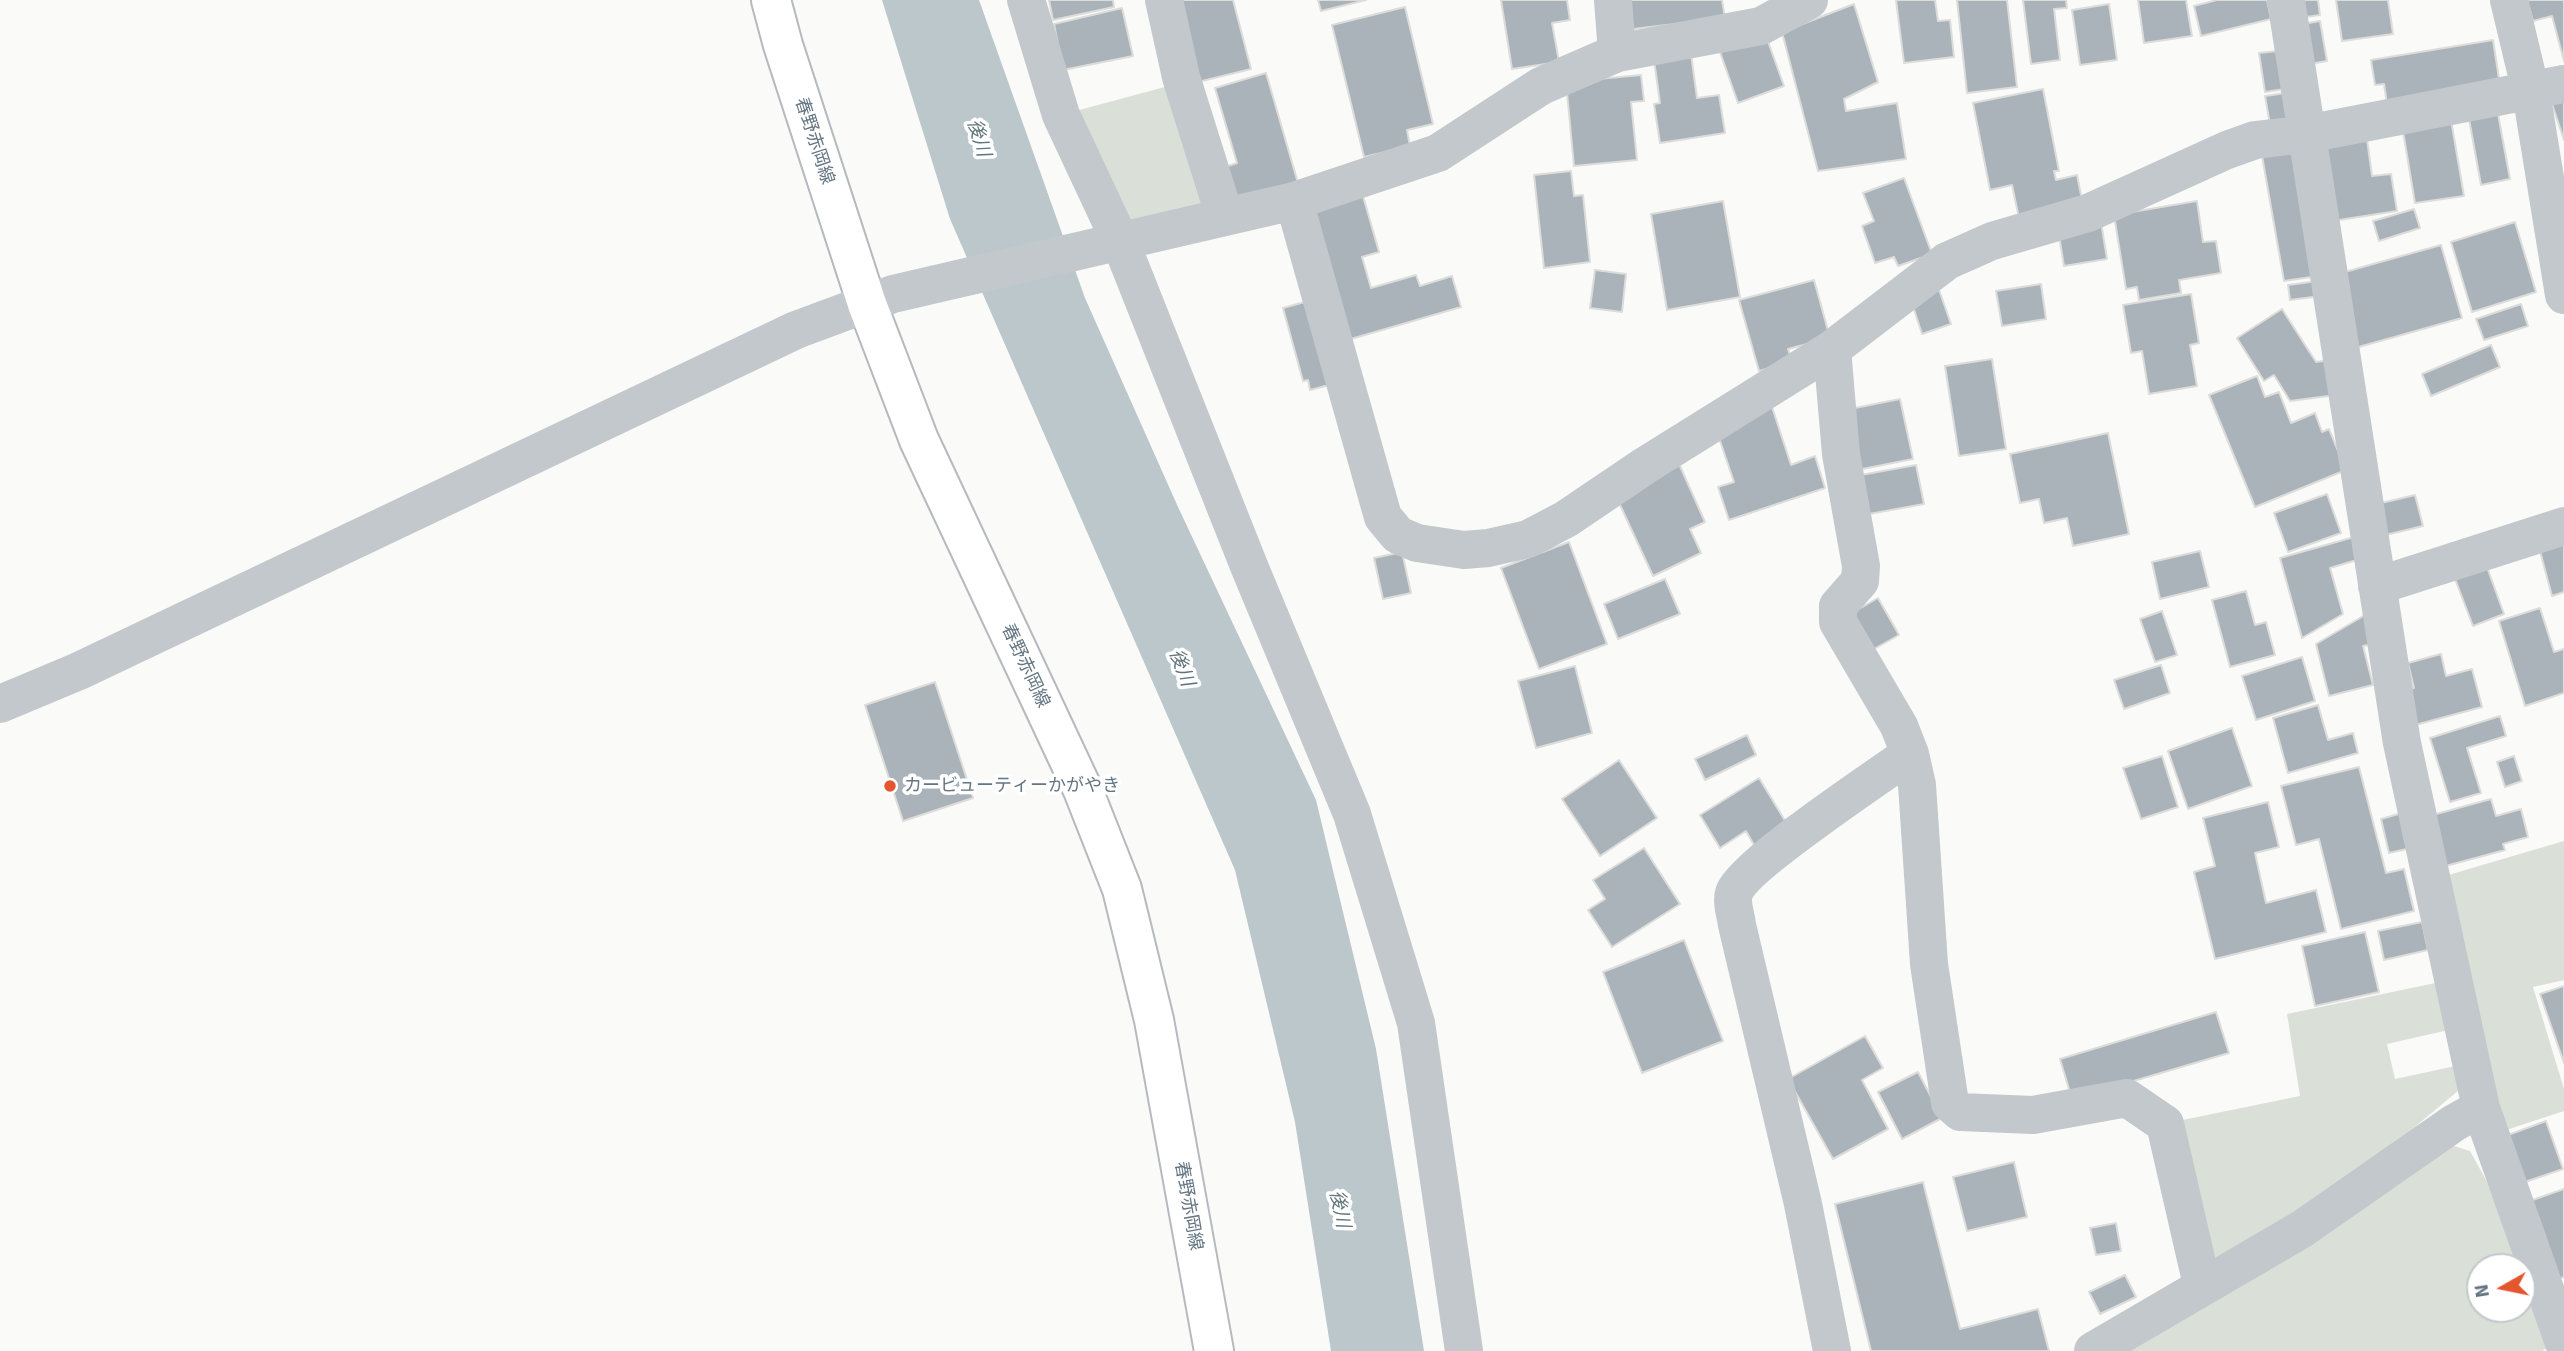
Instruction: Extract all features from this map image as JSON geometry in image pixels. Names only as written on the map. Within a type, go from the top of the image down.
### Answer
[{"type":"main road","name":"春野赤岡線","points":[[771,0],[787,58],[867,304],[919,440],[1083,790],[1122,888],[1154,1020],[1214,1351]]},
{"type":"street","points":[[1026,0],[1061,116],[1120,241],[1249,566],[1352,814],[1416,1023],[1464,1351]]},
{"type":"street","points":[[1164,0],[1181,78],[1225,217]]},
{"type":"street","points":[[1613,0],[1617,53]]},
{"type":"street","points":[[0,704],[91,666],[796,330],[893,294],[1294,201],[1438,153],[1541,86],[1617,53],[1760,26],[1809,0]]},
{"type":"street","points":[[2287,0],[2402,743],[2481,1108],[2564,1343]]},
{"type":"street","points":[[2509,0],[2548,88],[2564,295]]},
{"type":"street","points":[[1294,201],[1383,517],[1398,535],[1417,543],[1464,550],[1488,548],[1528,538],[1566,519],[1646,465],[1832,349],[1947,261],[1992,241],[2088,213],[2255,140],[2307,134],[2548,88]]},
{"type":"street","points":[[1832,349],[1841,454],[1861,566],[1860,581],[1838,606],[1838,622],[1899,726],[1910,754],[1917,785],[1929,964],[1950,1102],[1960,1112],[2033,1115],[2127,1098],[2165,1124],[2202,1285]]},
{"type":"street","points":[[2377,586],[2564,526]]},
{"type":"street","points":[[1832,1351],[1803,1204],[1737,925],[1733,895],[1744,877],[1784,845],[1910,754]]},
{"type":"street","points":[[2093,1351],[2302,1229],[2454,1123],[2481,1108]]},
{"type":"shaded area","points":[[1183,82],[1225,217],[1120,241],[1061,115]]},
{"type":"shaded area","points":[[2564,841],[2564,980],[2533,987],[2564,1089],[2564,1111],[2500,1132],[2445,876]]},
{"type":"shaded area","points":[[2445,981],[2453,1029],[2387,1044],[2395,1079],[2460,1065],[2465,1085],[2350,1181],[2217,1268],[2173,1122],[2300,1096],[2287,1014]]},
{"type":"shaded area","points":[[2454,1146],[2470,1151],[2486,1180],[2515,1253],[2466,1253],[2466,1323],[2536,1323],[2536,1311],[2549,1347],[2542,1351],[2093,1351]]},
{"type":"water","name":"後川","points":[[882,0],[979,0],[1085,298],[1178,507],[1316,800],[1376,1049],[1424,1351],[1331,1351],[1295,1122],[1235,870],[950,219]]},
{"type":"building","points":[[1049,0],[1113,0],[1114,7],[1053,20]]},
{"type":"building","points":[[1176,0],[1233,0],[1251,69],[1198,82]]},
{"type":"building","points":[[1318,0],[1366,0],[1321,11]]},
{"type":"building","points":[[1501,0],[1567,0],[1570,20],[1552,23],[1559,62],[1512,69]]},
{"type":"building","points":[[1629,0],[1722,0],[1725,18],[1633,29]]},
{"type":"building","points":[[1896,0],[1935,0],[1938,21],[1950,20],[1954,57],[1904,63]]},
{"type":"building","points":[[1957,0],[2007,0],[2017,87],[1967,93]]},
{"type":"building","points":[[2023,0],[2066,0],[2067,8],[2054,9],[2060,60],[2031,64]]},
{"type":"building","points":[[2138,0],[2186,0],[2192,36],[2144,43]]},
{"type":"building","points":[[2217,0],[2267,0],[2271,19],[2201,36],[2194,6]]},
{"type":"building","points":[[2296,0],[2318,0],[2320,15],[2299,18]]},
{"type":"building","points":[[2336,0],[2388,0],[2393,34],[2342,41]]},
{"type":"building","points":[[2527,0],[2564,0],[2564,61],[2552,16],[2533,21]]},
{"type":"building","points":[[1854,4],[1878,82],[1844,99],[1846,111],[1897,103],[1906,159],[1818,171],[1782,32]]},
{"type":"building","points":[[2109,4],[2117,60],[2080,65],[2072,10]]},
{"type":"building","points":[[1405,7],[1433,124],[1407,130],[1410,146],[1364,157],[1332,25]]},
{"type":"building","points":[[1122,8],[1133,56],[1063,70],[1054,24]]},
{"type":"building","points":[[2320,21],[2327,61],[2304,65],[2297,25]]},
{"type":"building","points":[[1766,36],[1784,86],[1738,103],[1720,52]]},
{"type":"building","points":[[2493,40],[2501,92],[2388,110],[2384,84],[2375,85],[2371,60]]},
{"type":"building","points":[[2287,50],[2292,88],[2265,92],[2259,53]]},
{"type":"building","points":[[1691,54],[1697,98],[1719,95],[1725,133],[1660,143],[1654,104],[1660,103],[1654,60]]},
{"type":"building","points":[[1266,73],[1298,183],[1232,202],[1222,168],[1237,163],[1215,88]]},
{"type":"building","points":[[1641,75],[1644,101],[1631,102],[1637,160],[1574,166],[1566,82]]},
{"type":"building","points":[[2043,89],[2059,171],[2054,171],[2056,180],[2077,175],[2084,210],[2020,223],[2012,185],[1990,190],[1973,103]]},
{"type":"building","points":[[2293,92],[2298,126],[2271,130],[2265,96]]},
{"type":"building","points":[[2564,97],[2564,140],[2551,101]]},
{"type":"building","points":[[2450,114],[2464,196],[2415,203],[2403,131]]},
{"type":"building","points":[[2498,114],[2510,179],[2481,185],[2469,119]]},
{"type":"building","points":[[2366,132],[2372,176],[2391,174],[2397,211],[2326,222],[2314,140]]},
{"type":"building","points":[[2296,144],[2318,276],[2284,281],[2261,150]]},
{"type":"building","points":[[1571,171],[1574,196],[1583,195],[1590,262],[1544,268],[1534,175]]},
{"type":"building","points":[[1904,178],[1932,254],[1898,266],[1894,257],[1875,263],[1862,226],[1874,221],[1863,193]]},
{"type":"building","points":[[1361,189],[1379,252],[1362,257],[1371,288],[1416,275],[1420,286],[1452,276],[1461,307],[1351,339],[1311,204]]},
{"type":"building","points":[[1723,201],[1740,297],[1667,310],[1651,214]]},
{"type":"building","points":[[2197,201],[2203,242],[2216,241],[2221,273],[2179,280],[2181,293],[2139,300],[2137,287],[2126,289],[2114,215]]},
{"type":"building","points":[[2414,209],[2420,228],[2379,241],[2373,221]]},
{"type":"building","points":[[2101,222],[2107,259],[2064,266],[2058,229]]},
{"type":"building","points":[[2515,222],[2536,292],[2472,312],[2451,242]]},
{"type":"building","points":[[2441,245],[2462,318],[2355,348],[2334,275]]},
{"type":"building","points":[[1595,270],[1626,274],[1622,312],[1590,308]]},
{"type":"building","points":[[1814,280],[1830,338],[1788,349],[1792,362],[1759,371],[1739,300]]},
{"type":"building","points":[[2318,281],[2320,296],[2290,300],[2288,285]]},
{"type":"building","points":[[1937,284],[1951,324],[1922,334],[1909,294]]},
{"type":"building","points":[[2041,284],[2046,319],[2002,326],[1996,291]]},
{"type":"building","points":[[2191,294],[2199,343],[2190,345],[2197,386],[2149,394],[2142,351],[2131,353],[2123,305]]},
{"type":"building","points":[[1312,300],[1329,385],[1310,390],[1308,380],[1303,381],[1283,308]]},
{"type":"building","points":[[2521,304],[2528,326],[2484,340],[2476,319]]},
{"type":"building","points":[[2282,309],[2316,362],[2331,360],[2336,395],[2290,401],[2274,375],[2264,381],[2237,338]]},
{"type":"building","points":[[2491,345],[2500,367],[2431,396],[2422,374]]},
{"type":"building","points":[[1992,359],[2006,449],[1959,456],[1945,366]]},
{"type":"building","points":[[2257,376],[2265,397],[2279,392],[2291,423],[2315,413],[2322,432],[2329,429],[2346,470],[2255,507],[2209,395]]},
{"type":"building","points":[[1900,399],[1913,459],[1852,471],[1840,411]]},
{"type":"building","points":[[1772,407],[1791,465],[1815,456],[1825,488],[1729,520],[1718,487],[1734,482],[1715,426]]},
{"type":"building","points":[[2108,433],[2129,534],[2073,546],[2067,518],[2044,523],[2039,499],[2020,503],[2010,454]]},
{"type":"building","points":[[1679,464],[1705,522],[1690,529],[1701,553],[1653,576],[1615,494]]},
{"type":"building","points":[[1916,465],[1924,504],[1858,516],[1850,477]]},
{"type":"building","points":[[2327,494],[2341,533],[2288,552],[2274,513]]},
{"type":"building","points":[[2415,495],[2423,526],[2377,537],[2369,506]]},
{"type":"building","points":[[2354,537],[2360,559],[2330,568],[2343,614],[2302,638],[2280,558]]},
{"type":"building","points":[[1569,542],[1607,644],[1539,669],[1501,568]]},
{"type":"building","points":[[2564,544],[2564,592],[2552,596],[2540,551]]},
{"type":"building","points":[[2200,551],[2209,587],[2160,599],[2152,562]]},
{"type":"building","points":[[1402,552],[1411,593],[1383,599],[1374,558]]},
{"type":"building","points":[[2484,559],[2504,614],[2473,626],[2452,571]]},
{"type":"building","points":[[1665,579],[1680,614],[1618,639],[1604,604]]},
{"type":"building","points":[[2246,591],[2255,625],[2266,622],[2275,655],[2230,667],[2212,600]]},
{"type":"building","points":[[1878,598],[1899,635],[1865,654],[1845,617]]},
{"type":"building","points":[[2540,608],[2554,652],[2564,649],[2564,693],[2525,706],[2499,621]]},
{"type":"building","points":[[2162,611],[2177,655],[2155,662],[2140,619]]},
{"type":"building","points":[[2365,615],[2373,644],[2363,646],[2373,685],[2329,696],[2316,644]]},
{"type":"building","points":[[2441,654],[2446,676],[2472,669],[2482,707],[2415,725],[2405,690],[2414,688],[2408,663]]},
{"type":"building","points":[[2302,657],[2315,701],[2256,720],[2242,676]]},
{"type":"building","points":[[2161,665],[2170,693],[2124,709],[2114,680]]},
{"type":"building","points":[[1575,666],[1592,733],[1536,748],[1518,681]]},
{"type":"building","points":[[935,682],[973,798],[903,821],[865,705]]},
{"type":"building","points":[[2318,705],[2328,740],[2353,733],[2358,753],[2288,773],[2273,718]]},
{"type":"building","points":[[2500,716],[2506,736],[2467,748],[2481,793],[2450,802],[2430,738]]},
{"type":"building","points":[[2232,728],[2252,786],[2188,809],[2168,751]]},
{"type":"building","points":[[1747,735],[1756,755],[1705,780],[1695,759]]},
{"type":"building","points":[[2162,756],[2178,807],[2141,819],[2123,768]]},
{"type":"building","points":[[2514,756],[2522,781],[2505,787],[2497,762]]},
{"type":"building","points":[[1619,760],[1657,818],[1600,856],[1562,799]]},
{"type":"building","points":[[2359,767],[2386,873],[2404,869],[2414,911],[2341,929],[2319,839],[2296,845],[2281,786]]},
{"type":"building","points":[[1759,778],[1787,824],[1754,845],[1746,831],[1720,848],[1700,815]]},
{"type":"building","points":[[2491,799],[2496,816],[2521,809],[2528,837],[2503,844],[2505,850],[2442,867],[2429,816]]},
{"type":"building","points":[[2268,802],[2279,847],[2255,853],[2266,903],[2316,890],[2326,932],[2215,959],[2194,872],[2215,866],[2203,818]]},
{"type":"building","points":[[2402,813],[2411,848],[2389,853],[2381,819]]},
{"type":"building","points":[[1644,848],[1680,904],[1612,947],[1588,910],[1605,899],[1593,880]]},
{"type":"building","points":[[2422,922],[2428,950],[2384,960],[2378,931]]},
{"type":"building","points":[[2365,932],[2379,992],[2315,1006],[2302,946]]},
{"type":"building","points":[[1684,940],[1723,1041],[1642,1073],[1603,972]]},
{"type":"building","points":[[2564,986],[2564,1063],[2540,994]]},
{"type":"building","points":[[2216,1012],[2229,1053],[2072,1099],[2060,1059]]},
{"type":"building","points":[[1865,1036],[1883,1068],[1862,1080],[1888,1129],[1833,1159],[1788,1079]]},
{"type":"building","points":[[1918,1072],[1942,1118],[1902,1139],[1878,1092]]},
{"type":"building","points":[[2546,1121],[2563,1169],[2516,1185],[2500,1138]]},
{"type":"building","points":[[2014,1162],[2027,1217],[1967,1231],[1953,1177]]},
{"type":"building","points":[[1923,1182],[1960,1329],[2038,1309],[2049,1351],[1871,1351],[1835,1204]]},
{"type":"building","points":[[2564,1189],[2564,1277],[2551,1282],[2524,1203]]},
{"type":"building","points":[[2116,1223],[2121,1251],[2096,1255],[2090,1228]]},
{"type":"building","points":[[2125,1275],[2136,1297],[2100,1314],[2089,1292]]},
{"type":"place","name":"カービューティーかがやき","points":[[890,786]]}]
